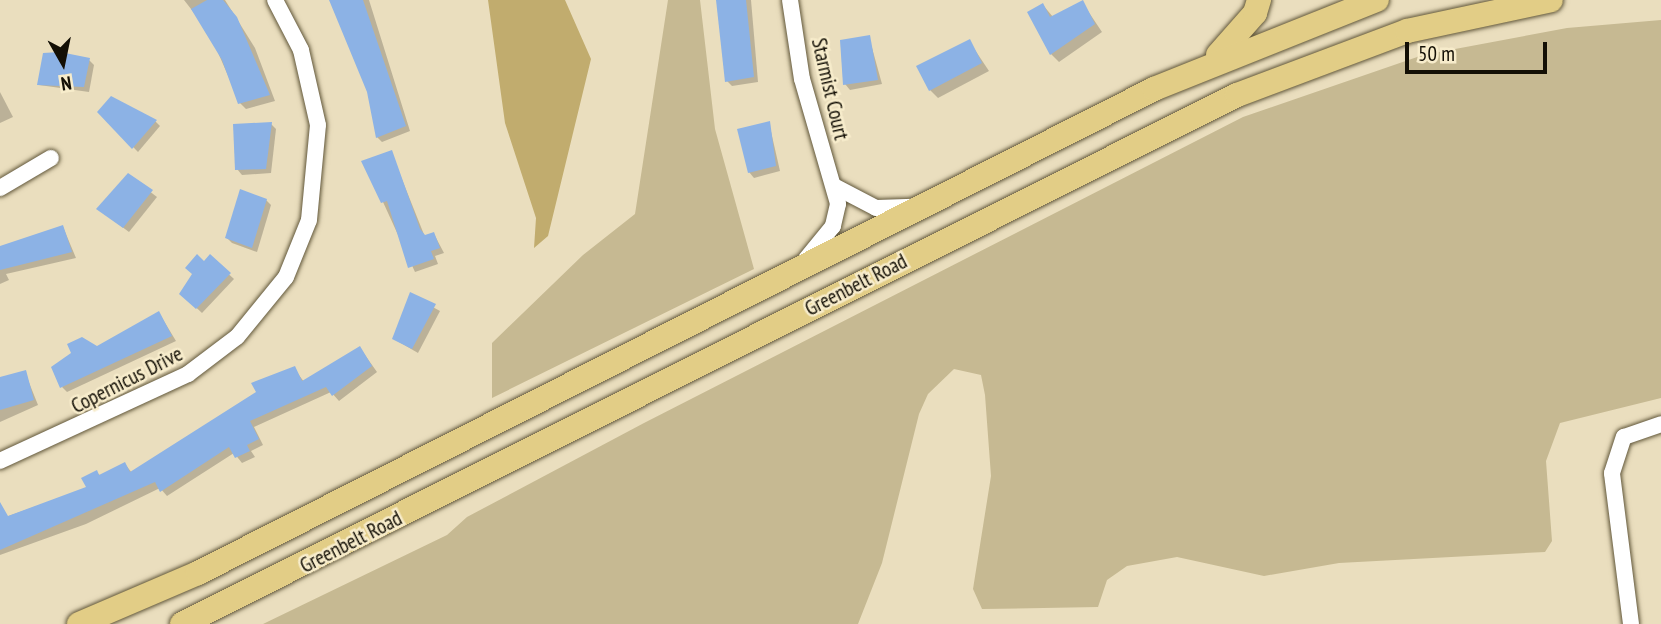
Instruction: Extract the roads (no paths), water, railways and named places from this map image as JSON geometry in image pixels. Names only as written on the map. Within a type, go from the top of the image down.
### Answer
[{"type":"main road","points":[[1209,64],[1242,31],[1258,0]]},
{"type":"main road","name":"Greenbelt Road","points":[[79,624],[198,573],[920,207],[1209,64],[1375,0]]},
{"type":"main road","name":"Greenbelt Road","points":[[182,624],[977,224],[1302,67],[1407,32],[1551,0]]},
{"type":"main road","points":[[958,188],[977,224]]},
{"type":"street","name":"Copernicus Drive","points":[[0,461],[188,374],[237,337],[286,277],[309,220],[318,125],[301,50],[275,0]]},
{"type":"street","name":"Starmist Court","points":[[790,0],[802,79],[834,186],[833,226],[791,272]]},
{"type":"street","points":[[0,188],[51,158]]},
{"type":"street","points":[[834,186],[876,208],[920,207]]},
{"type":"street","points":[[1631,624],[1612,473],[1624,437],[1661,424]]}]
